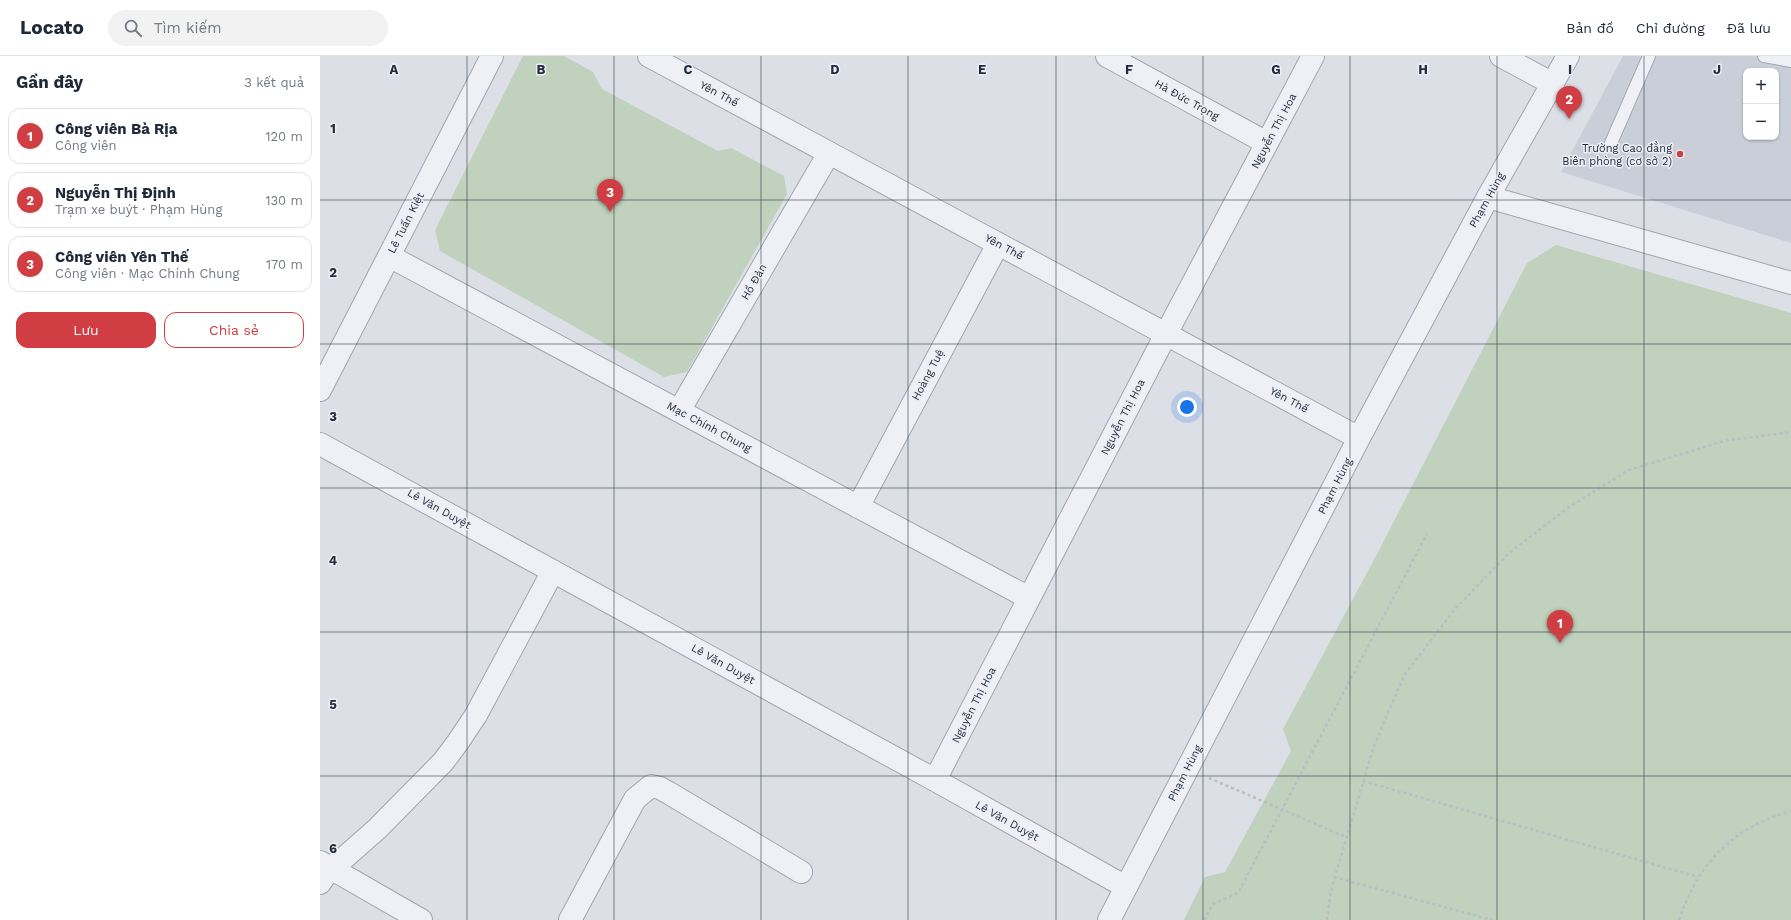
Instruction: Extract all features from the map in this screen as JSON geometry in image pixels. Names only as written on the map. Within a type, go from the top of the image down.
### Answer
[{"type":"street","name":"Lê Tuấn Kiệt","points":[[320,390],[492,56]]},
{"type":"street","name":"Yên Thế","points":[[649,56],[1359,438]]},
{"type":"street","name":"Hà Đức Trọng","points":[[1107,56],[1267,143]]},
{"type":"street","name":"Nguyễn Thị Hoa","points":[[935,780],[1166,334],[1313,56]]},
{"type":"street","points":[[1501,56],[1553,84]]},
{"type":"street","name":"Phạm Hùng","points":[[1109,920],[1359,438],[1488,196],[1568,56]]},
{"type":"street","name":"Hồ Đản","points":[[679,411],[829,153]]},
{"type":"street","points":[[1488,196],[1791,283]]},
{"type":"street","name":"Hoàng Tuệ","points":[[858,507],[998,244]]},
{"type":"street","name":"Mạc Chính Chung","points":[[389,256],[1030,598]]},
{"type":"street","name":"Lê Văn Duyệt","points":[[320,444],[935,780],[1126,887]]},
{"type":"street","points":[[323,871],[344,858],[377,829],[443,762],[476,715],[553,571]]},
{"type":"street","points":[[570,920],[635,799],[650,786],[669,792],[801,872]]},
{"type":"street","points":[[323,871],[420,920]]},
{"type":"lane","points":[[1611,143],[1649,56]]},
{"type":"lane","points":[[1764,56],[1791,61]]},
{"type":"path","points":[[1327,920],[1334,877],[1373,749],[1405,674],[1455,609],[1510,553],[1569,507],[1629,470],[1724,441],[1791,432]]},
{"type":"path","points":[[1204,920],[1213,904],[1238,893],[1427,534]]},
{"type":"path","points":[[1187,769],[1346,838]]},
{"type":"path","points":[[1363,781],[1698,877]]},
{"type":"path","points":[[1679,920],[1687,898],[1698,877],[1713,858],[1731,840],[1751,827],[1773,816],[1791,811]]},
{"type":"path","points":[[1334,877],[1492,920]]},
{"type":"shaded area","name":"Trường Cao đẳng Biên phòng (cơ sở 2)","points":[[1623,56],[1791,56],[1791,243],[1561,172]]},
{"type":"green space","points":[[523,56],[564,56],[593,72],[602,89],[718,151],[731,148],[784,176],[787,194],[687,372],[664,377],[440,251],[435,230]]},
{"type":"green space","points":[[1556,245],[1791,313],[1791,920],[1184,920],[1205,877],[1225,872],[1291,751],[1283,729],[1376,556],[1527,263]]},
{"type":"place","name":"Nguyễn Thị Định","points":[[1569,119]]},
{"type":"place","name":"Trường Cao đẳng Biên phòng (cơ sở 2)","points":[[1680,154]]},
{"type":"place","name":"Công viên Yên Thế","points":[[610,212]]},
{"type":"place","name":"Công viên Bà Rịa","points":[[1560,643]]}]
